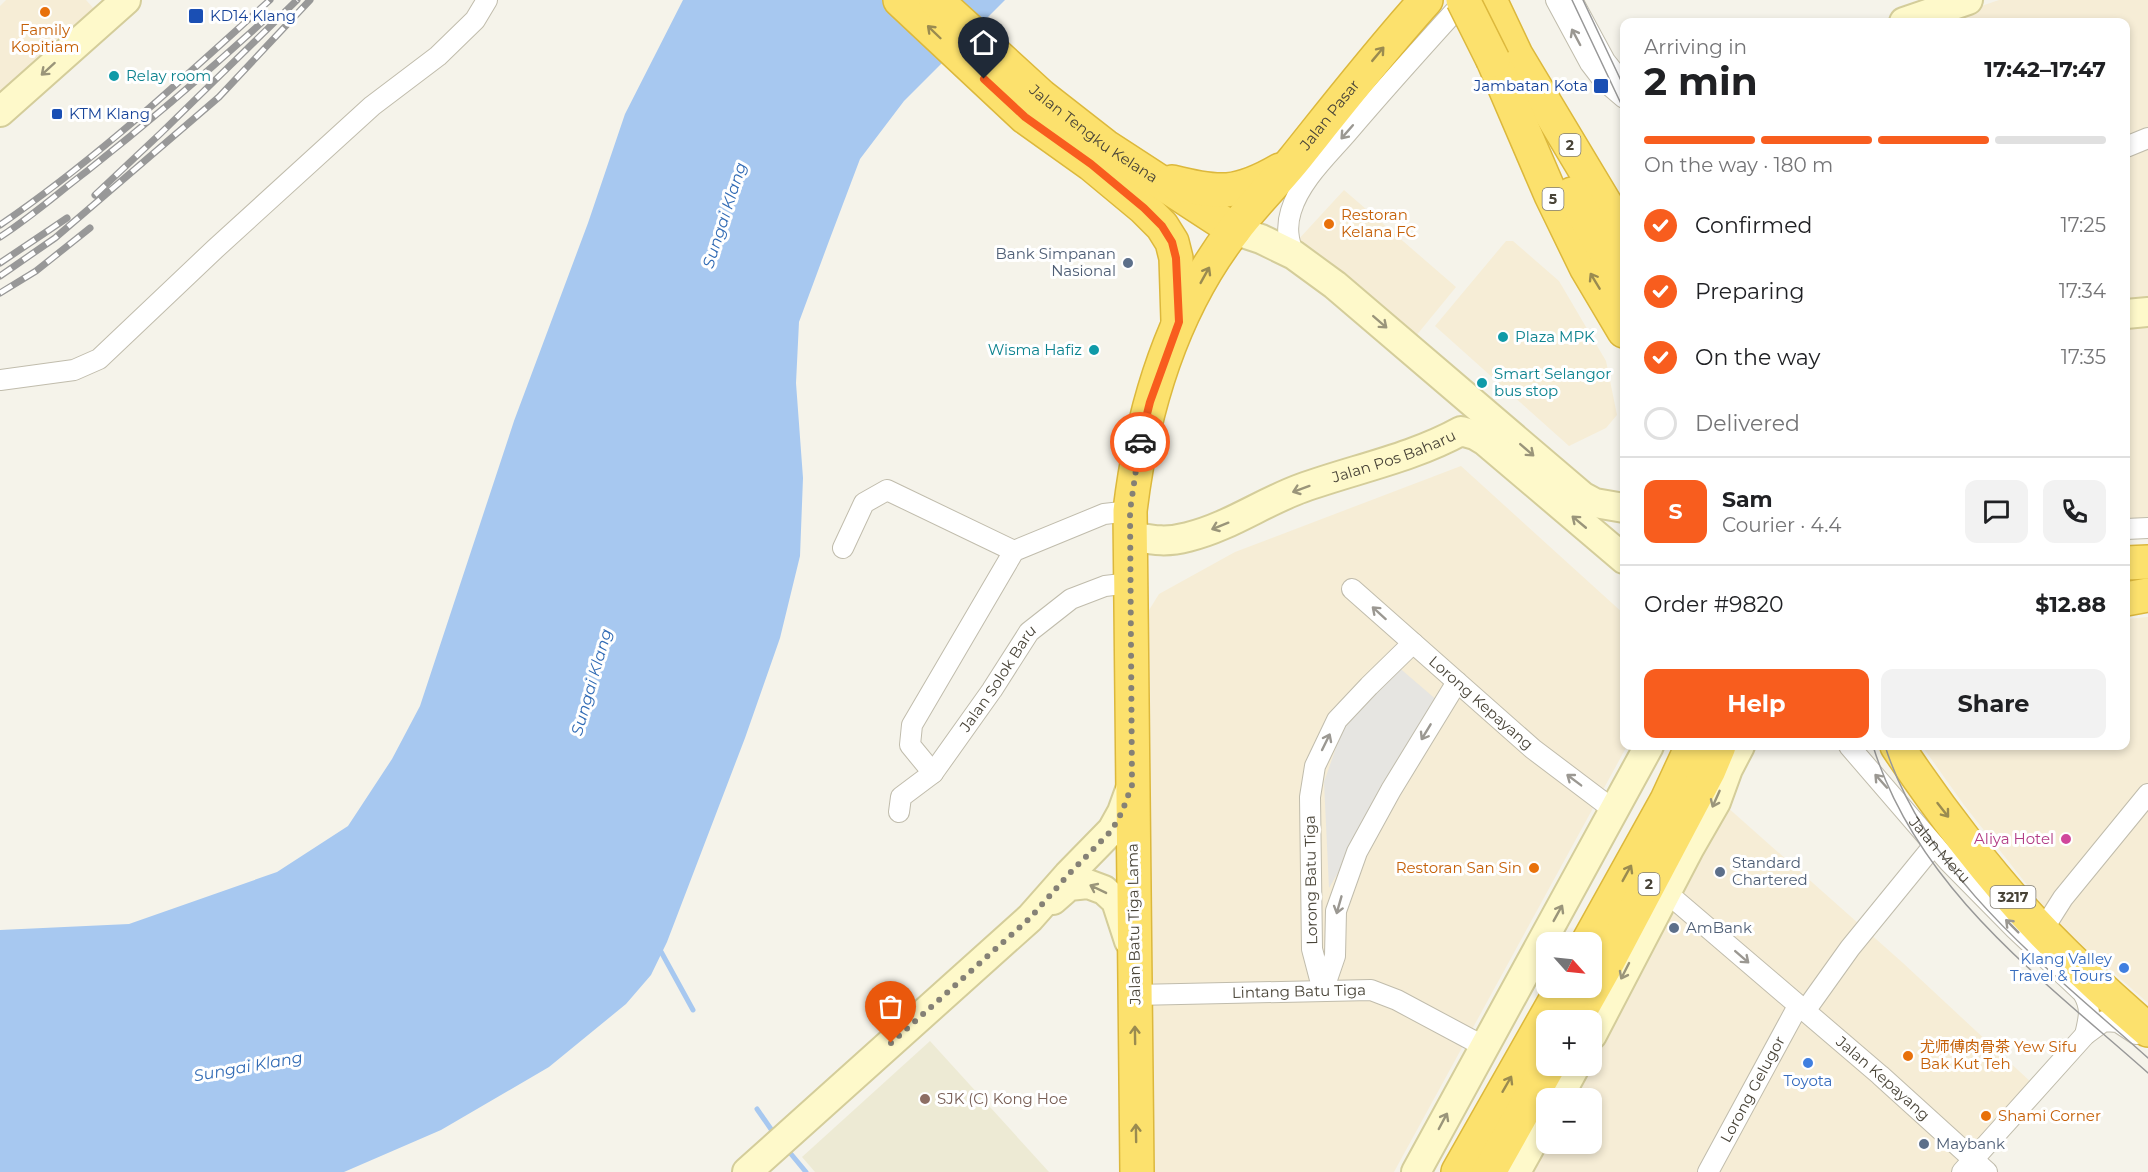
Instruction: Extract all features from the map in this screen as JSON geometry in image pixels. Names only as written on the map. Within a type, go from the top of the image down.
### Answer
[{"type":"highway","name":"Jalan Tengku Kelana","points":[[900,0],[1025,117],[1098,155],[1143,171],[1234,230]]},
{"type":"highway","name":"Jalan Tengku Kelana","points":[[936,0],[1041,96],[1162,226],[1172,242],[1177,267],[1179,322]]},
{"type":"highway","name":"Jalan Pasar","points":[[1234,230],[1291,164],[1378,54],[1426,0]]},
{"type":"highway","name":"2","points":[[1464,0],[1620,228]]},
{"type":"highway","name":"2","points":[[1490,0],[1505,58],[1620,275]]},
{"type":"highway","points":[[1505,58],[1620,190]]},
{"type":"highway","name":"5","points":[[1505,58],[1551,195],[1586,267],[1620,325]]},
{"type":"highway","points":[[1143,171],[1203,190],[1230,191],[1260,182],[1291,164]]},
{"type":"highway","name":"Jalan Batu Tiga Lama","points":[[1137,1172],[1130,524],[1137,458],[1150,402],[1179,322],[1213,259],[1234,230]]},
{"type":"highway","points":[[2130,563],[2148,562]]},
{"type":"highway","points":[[2130,593],[2148,594]]},
{"type":"highway","points":[[2130,598],[2148,594]]},
{"type":"highway","name":"2","points":[[1594,932],[1662,809],[1690,750]]},
{"type":"highway","name":"2","points":[[1581,1010],[1709,770],[1717,750]]},
{"type":"highway","name":"Jalan Meru","points":[[1900,750],[1990,870],[2042,931],[2087,976],[2148,1030]]},
{"type":"highway","points":[[1909,750],[1921,781]]},
{"type":"highway","points":[[1458,1172],[1557,998]]},
{"type":"highway","points":[[1489,1172],[1543,1076]]},
{"type":"main road","points":[[0,112],[126,0]]},
{"type":"main road","points":[[1916,18],[1968,0]]},
{"type":"main road","points":[[1234,230],[1261,239],[1294,255],[1361,305],[1581,496],[1595,503],[1620,507]]},
{"type":"main road","points":[[2130,314],[2148,312]]},
{"type":"main road","points":[[1461,430],[1468,414],[1466,395]]},
{"type":"main road","name":"Jalan Pos Baharu","points":[[1130,524],[1162,542],[1189,537],[1219,528],[1301,488],[1439,443],[1461,430],[1485,441],[1620,556]]},
{"type":"main road","points":[[1416,1172],[1647,750]]},
{"type":"main road","points":[[1602,1016],[1716,802],[1738,750]]},
{"type":"main road","points":[[1030,918],[1112,830],[1122,812],[1132,785]]},
{"type":"main road","points":[[747,1172],[1030,918],[1069,886],[1088,884],[1104,890],[1116,901],[1134,955]]},
{"type":"main road","points":[[1516,1172],[1536,1136]]},
{"type":"street","points":[[0,380],[74,370],[99,359],[215,249],[372,106],[438,56],[475,20],[487,0]]},
{"type":"street","points":[[1294,255],[1288,240],[1288,226],[1291,210],[1299,194],[1320,164],[1464,0]]},
{"type":"street","points":[[1556,0],[1590,63],[1603,80],[1620,95]]},
{"type":"street","points":[[1572,0],[1605,61],[1620,80]]},
{"type":"street","points":[[2130,145],[2148,138]]},
{"type":"street","points":[[843,548],[864,503],[887,490],[1014,551]]},
{"type":"street","points":[[933,773],[910,745],[912,725],[1014,551],[1104,514],[1130,524]]},
{"type":"street","points":[[2130,529],[2148,528]]},
{"type":"street","name":"Jalan Solok Baru","points":[[899,812],[901,797],[933,773],[992,690],[1029,632],[1071,599],[1105,586],[1130,583]]},
{"type":"street","name":"Lorong Kepayang","points":[[1352,589],[1533,749],[1614,811]]},
{"type":"street","name":"Lorong Batu Tiga","points":[[1323,991],[1312,949],[1310,797],[1315,766],[1337,720],[1413,643]]},
{"type":"street","name":"Lorong Batu Tiga","points":[[1323,991],[1335,956],[1336,911],[1357,852],[1391,790],[1457,682]]},
{"type":"street","name":"Jalan Meru","points":[[1852,750],[1949,862],[2083,993],[2090,1005],[2090,1016],[2085,1035]]},
{"type":"street","points":[[2042,931],[2063,898],[2148,795]]},
{"type":"street","name":"Lorong Gelugor","points":[[1708,1172],[1802,1009],[1934,844]]},
{"type":"street","name":"Jalan Kepayang","points":[[1666,892],[1880,1075],[1974,1168]]},
{"type":"street","name":"Lintang Batu Tiga","points":[[1135,994],[1371,990],[1397,1000],[1483,1046]]},
{"type":"street","points":[[1974,1168],[2085,1035],[2104,1021],[2118,1022],[2148,1042]]},
{"type":"shaded area","points":[[6,0],[86,0],[96,11],[0,97],[0,6]]},
{"type":"shaded area","points":[[1999,0],[2148,0],[2148,301],[2130,303],[2130,18],[1946,18]]},
{"type":"shaded area","points":[[1344,190],[1456,287],[1411,342],[1297,241]]},
{"type":"shaded area","name":"Plaza MPK","points":[[1506,241],[1513,241],[1559,281],[1606,361],[1617,415],[1606,428],[1569,446],[1435,326]]},
{"type":"shaded area","points":[[2148,326],[2148,520],[2130,521],[2130,327]]},
{"type":"shaded area","points":[[1461,466],[1620,610],[1620,750],[1625,750],[1394,1172],[1154,1172],[1146,615],[1159,594],[1235,552]]},
{"type":"shaded area","points":[[2148,617],[2148,1003],[2057,923],[1964,805],[1925,750],[2130,750],[2130,619]]},
{"type":"shaded area","points":[[1396,665],[1439,702],[1329,888],[1324,782],[1344,725]]},
{"type":"shaded area","points":[[1726,806],[1903,963],[2033,1084],[1953,1172],[1531,1172],[1540,1154],[1602,1154],[1602,1088],[1575,1088],[1581,1076],[1602,1076],[1602,1038]]},
{"type":"shaded area","name":"SJK (C) Kong Hoe","points":[[930,1041],[1049,1172],[815,1172],[802,1157]]},
{"type":"water","name":"Sungai Klang","points":[[683,0],[1005,0],[904,101],[860,159],[799,322],[796,383],[803,478],[800,556],[780,638],[745,738],[667,942],[651,975],[626,1004],[549,1067],[441,1130],[344,1172],[0,1172],[0,930],[129,924],[277,872],[348,826],[392,759],[420,706],[514,421],[588,223],[625,114]]},
{"type":"waterway","points":[[659,948],[693,1010]]},
{"type":"waterway","points":[[757,1109],[773,1132]]},
{"type":"waterway","points":[[791,1154],[806,1172]]},
{"type":"tram line","points":[[1572,0],[1620,102]]},
{"type":"tram line","points":[[1583,0],[1620,79]]},
{"type":"tram line","points":[[1875,750],[1893,797],[1919,844],[1951,887],[2026,965],[2148,1073]]},
{"type":"tram line","points":[[1887,750],[1905,794],[1930,838],[1961,879],[2032,955],[2148,1058]]},
{"type":"railway","points":[[0,225],[36,200],[105,145],[270,0]]},
{"type":"railway","points":[[95,195],[297,0]]},
{"type":"railway","points":[[0,276],[55,238],[219,97],[310,0]]},
{"type":"railway","points":[[0,237],[34,213],[134,133],[271,14]]},
{"type":"railway","points":[[0,263],[67,218]]},
{"type":"railway","points":[[0,293],[36,271],[90,228]]},
{"type":"way so far","points":[[891,1043],[1030,918],[1112,830],[1122,812],[1132,785],[1130,511],[1140,442]]},
{"type":"place","name":"Family Kopitiam","points":[[45,12]]},
{"type":"place","name":"KD14 Klang","points":[[196,16]]},
{"type":"place","name":"Relay room","points":[[114,76]]},
{"type":"place","name":"Jambatan Kota","points":[[1601,86]]},
{"type":"place","name":"KTM Klang","points":[[57,114]]},
{"type":"place","name":"Restoran Kelana FC","points":[[1329,224]]},
{"type":"place","name":"Bank Simpanan Nasional","points":[[1128,263]]},
{"type":"place","name":"Plaza MPK","points":[[1503,337]]},
{"type":"place","name":"Wisma Hafiz","points":[[1094,350]]},
{"type":"place","name":"Smart Selangor bus stop","points":[[1482,383]]},
{"type":"place","name":"Aliya Hotel","points":[[2066,839]]},
{"type":"place","name":"Restoran San Sin","points":[[1534,868]]},
{"type":"place","name":"Standard Chartered","points":[[1720,872]]},
{"type":"place","name":"AmBank","points":[[1674,928]]},
{"type":"place","name":"Klang Valley Travel & Tours","points":[[2124,968]]},
{"type":"place","name":"尤师傅肉骨茶 Yew Sifu Bak Kut Teh","points":[[1908,1056]]},
{"type":"place","name":"Toyota","points":[[1808,1063]]},
{"type":"place","name":"SJK (C) Kong Hoe","points":[[925,1099]]},
{"type":"place","name":"Shami Corner","points":[[1986,1116]]},
{"type":"place","name":"Maybank","points":[[1924,1144]]},
{"type":"route","points":[[984,79],[1025,117],[1091,164],[1144,208],[1162,226],[1172,242],[1178,275],[1179,322],[1150,402],[1140,442]]}]
